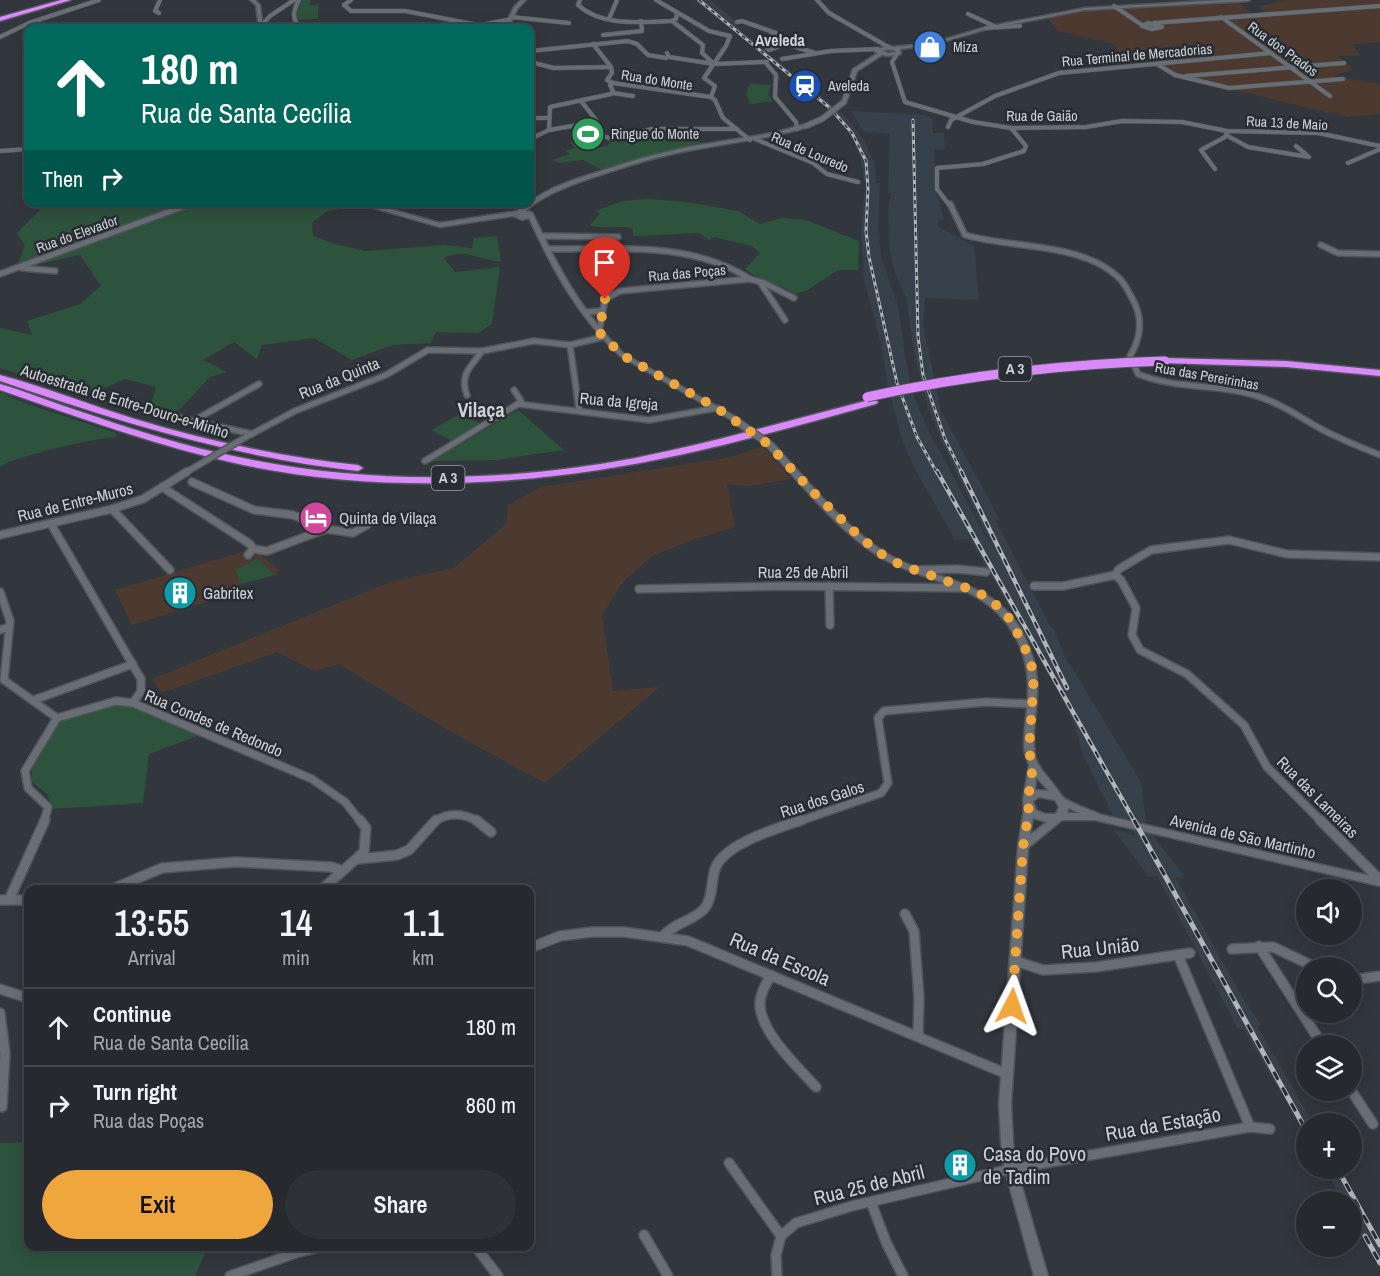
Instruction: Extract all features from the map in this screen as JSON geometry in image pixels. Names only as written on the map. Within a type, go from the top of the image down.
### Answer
[{"type":"highway","points":[[0,18],[58,0]]},
{"type":"highway","points":[[0,18],[68,0]]},
{"type":"highway","name":"Autoestrada de Entre-Douro-e-Minho","points":[[0,378],[153,429],[238,451],[335,466],[435,471],[528,467],[654,451],[870,399],[1003,377],[1167,364],[1286,364],[1380,373]]},
{"type":"highway","name":"Autoestrada de Entre-Douro-e-Minho","points":[[1167,364],[1280,370],[1380,379]]},
{"type":"highway","name":"Autoestrada de Entre-Douro-e-Minho","points":[[0,387],[186,448],[230,459],[329,474],[393,477],[529,474],[597,467],[710,445],[870,399]]},
{"type":"street","points":[[27,24],[99,0]]},
{"type":"street","points":[[159,13],[155,11],[155,8],[160,0]]},
{"type":"street","points":[[252,0],[258,5],[262,24]]},
{"type":"street","points":[[264,24],[270,16],[297,0]]},
{"type":"street","points":[[295,24],[293,16],[297,0]]},
{"type":"street","points":[[351,0],[344,5],[351,11],[405,11],[447,21],[478,24],[511,18],[569,23]]},
{"type":"street","points":[[580,0],[578,5],[580,8],[598,17],[609,19],[641,21],[686,18]]},
{"type":"street","points":[[609,19],[617,0]]},
{"type":"street","points":[[656,0],[709,31],[730,36],[704,78],[716,86],[711,97]]},
{"type":"street","points":[[817,0],[829,13],[865,33],[886,52]]},
{"type":"street","points":[[782,59],[815,53],[886,52],[932,44],[994,26],[1060,12],[1114,6],[1248,0]]},
{"type":"street","points":[[508,24],[521,1]]},
{"type":"street","points":[[1114,6],[1152,30],[1175,23],[1222,18]]},
{"type":"street","points":[[1142,25],[1380,7]]},
{"type":"street","points":[[674,20],[677,14]]},
{"type":"street","points":[[968,14],[994,26]]},
{"type":"street","points":[[261,18],[270,16]]},
{"type":"street","name":"Rua dos Prados","points":[[1222,18],[1330,96]]},
{"type":"street","points":[[674,20],[703,45],[702,53],[714,64]]},
{"type":"street","points":[[603,35],[642,31],[641,21]]},
{"type":"street","points":[[737,22],[742,21],[776,33],[760,42],[769,50],[786,44],[815,53]]},
{"type":"street","points":[[1154,23],[1162,27]]},
{"type":"street","points":[[0,37],[24,25]]},
{"type":"street","points":[[986,28],[1020,26]]},
{"type":"street","points":[[709,31],[721,27]]},
{"type":"street","points":[[534,51],[633,42],[648,55],[714,64],[766,62],[776,74],[775,98],[796,122],[797,129]]},
{"type":"street","points":[[593,44],[611,67],[612,73],[607,80],[613,84]]},
{"type":"street","points":[[534,200],[557,187],[662,154],[752,139],[806,126],[829,114],[844,102],[855,70],[886,52]]},
{"type":"street","name":"Rua de Gaião","points":[[886,52],[905,102],[982,124],[1011,128],[1086,127],[1122,121],[1182,122],[1227,133]]},
{"type":"street","name":"Rua Terminal de Mercadorias","points":[[948,127],[948,123],[956,117],[994,96],[1046,76],[1071,71],[1271,53]]},
{"type":"street","points":[[534,63],[565,69],[611,67]]},
{"type":"street","points":[[1181,76],[1344,63]]},
{"type":"street","points":[[1156,64],[1181,76],[1229,88],[1343,79]]},
{"type":"street","name":"Rua do Monte","points":[[548,118],[550,107],[613,93],[610,85],[613,84],[711,97]]},
{"type":"street","points":[[613,93],[633,96]]},
{"type":"street","name":"Rua de Louredo","points":[[711,97],[715,100],[723,118],[752,139],[813,163],[827,174],[858,182]]},
{"type":"street","points":[[581,101],[596,120]]},
{"type":"street","points":[[534,118],[548,118],[549,130]]},
{"type":"street","points":[[534,137],[549,130],[582,125],[611,139],[652,129],[736,129]]},
{"type":"street","name":"Rua das Pereirinhas","points":[[1011,128],[1026,146],[1024,151],[983,164],[937,168],[937,189],[952,208],[965,235],[1007,246],[1064,250],[1106,266],[1124,280],[1141,321],[1136,347],[1130,356],[1138,374],[1163,384],[1245,392],[1268,399],[1286,406],[1329,433],[1380,455]]},
{"type":"street","points":[[1215,170],[1201,150],[1227,133],[1248,147],[1309,157]]},
{"type":"street","name":"Rua 13 de Maio","points":[[1227,133],[1318,133],[1380,148]]},
{"type":"street","points":[[1296,146],[1313,163]]},
{"type":"street","points":[[1348,163],[1380,148]]},
{"type":"street","points":[[0,152],[24,149]]},
{"type":"street","name":"Rua do Elevador","points":[[0,274],[182,207]]},
{"type":"street","points":[[374,207],[440,225],[530,214]]},
{"type":"street","points":[[519,215],[524,207]]},
{"type":"street","points":[[527,207],[564,283],[601,334],[622,355],[717,408],[768,444],[811,490],[872,548],[892,561],[966,588],[989,599],[1003,610],[1013,624],[1029,657],[1034,675],[1029,752],[1033,766],[1023,847],[1005,1104],[1010,1164],[1041,1276]]},
{"type":"street","points":[[519,215],[536,226]]},
{"type":"street","points":[[541,236],[618,237]]},
{"type":"street","points":[[1321,245],[1338,253],[1380,254]]},
{"type":"street","points":[[547,249],[644,250],[718,261],[743,272],[750,279],[783,290],[794,298]]},
{"type":"street","points":[[19,268],[55,271]]},
{"type":"street","name":"Rua das Poças","points":[[602,311],[605,299],[620,291],[750,279]]},
{"type":"street","points":[[760,282],[785,320]]},
{"type":"street","points":[[585,312],[602,311],[601,334]]},
{"type":"street","points":[[579,410],[570,345],[601,334]]},
{"type":"street","name":"Rua da Quinta","points":[[185,473],[295,411],[386,375],[420,352],[442,349],[482,351],[534,340],[570,345]]},
{"type":"street","points":[[466,395],[463,382],[465,374],[469,365],[482,351]]},
{"type":"street","points":[[195,420],[259,384]]},
{"type":"street","points":[[424,461],[518,404],[521,401],[514,390]]},
{"type":"street","name":"Rua da Igreja","points":[[518,404],[649,420],[717,408]]},
{"type":"street","points":[[176,417],[249,435]]},
{"type":"street","name":"Rua de Entre-Muros","points":[[0,534],[112,509],[142,499],[185,473]]},
{"type":"street","points":[[192,482],[254,510],[293,515],[326,529],[353,533],[367,525]]},
{"type":"street","points":[[162,487],[253,549],[267,551],[326,529]]},
{"type":"street","points":[[112,509],[170,570]]},
{"type":"street","points":[[51,524],[141,679],[141,691],[133,703]]},
{"type":"street","points":[[1034,586],[1063,586],[1115,575],[1119,569],[1151,550],[1229,540],[1287,554],[1380,556]]},
{"type":"street","points":[[248,555],[253,549]]},
{"type":"street","points":[[916,570],[957,569],[986,572]]},
{"type":"street","name":"Rua das Lameiras","points":[[1115,575],[1121,580],[1136,609],[1132,635],[1140,650],[1187,674],[1244,725],[1267,767],[1380,881]]},
{"type":"street","points":[[829,586],[830,625]]},
{"type":"street","name":"Rua 25 de Abril","points":[[639,590],[829,586],[966,588]]},
{"type":"street","points":[[0,592],[10,621],[4,680],[57,718],[25,771],[28,788],[48,807],[46,818],[5,900],[24,900]]},
{"type":"street","points":[[0,630],[9,627]]},
{"type":"street","points":[[34,700],[133,664]]},
{"type":"street","name":"Rua Condes de Redondo","points":[[57,718],[116,701],[133,703],[312,779],[345,802],[366,828],[361,855]]},
{"type":"street","name":"Rua dos Galos","points":[[662,937],[671,926],[703,911],[708,905],[711,876],[719,859],[731,850],[773,829],[881,793],[888,783],[878,718],[884,711],[902,707],[937,708],[974,702],[1032,704]]},
{"type":"street","points":[[1023,847],[1057,817],[1064,807],[1033,766]]},
{"type":"street","points":[[1028,805],[1037,793],[1051,794],[1060,799]]},
{"type":"street","name":"Avenida de São Martinho","points":[[1060,799],[1099,818]]},
{"type":"street","points":[[1028,805],[1040,818],[1057,817]]},
{"type":"street","points":[[326,885],[361,855],[392,855],[409,850],[431,824],[447,815],[475,818],[491,832]]},
{"type":"street","name":"Avenida de São Martinho","points":[[1057,817],[1099,818],[1380,881]]},
{"type":"street","points":[[122,885],[162,868],[190,865],[236,862],[331,867],[341,870]]},
{"type":"street","points":[[905,915],[914,931],[919,998],[918,1036]]},
{"type":"street","name":"Rua da Escola","points":[[534,946],[561,936],[600,932],[688,941],[1007,1074]]},
{"type":"street","points":[[1259,946],[1316,1035]]},
{"type":"street","points":[[1232,949],[1273,947],[1296,958]]},
{"type":"street","name":"Rua União","points":[[1015,961],[1043,970],[1096,967],[1191,953]]},
{"type":"street","points":[[1178,955],[1250,1127]]},
{"type":"street","points":[[771,975],[762,994],[760,1008],[767,1026],[816,1087]]},
{"type":"street","points":[[1362,979],[1380,976]]},
{"type":"street","points":[[0,989],[24,997]]},
{"type":"street","points":[[0,1012],[5,1053],[2,1107]]},
{"type":"street","points":[[1358,1101],[1373,1124]]},
{"type":"street","name":"Rua da Estação","points":[[1010,1164],[1250,1127],[1270,1129]]},
{"type":"street","points":[[729,1163],[781,1236],[776,1255],[777,1276]]},
{"type":"street","name":"Rua 25 de Abril","points":[[781,1236],[796,1223],[1010,1164]]},
{"type":"street","points":[[871,1202],[886,1242],[903,1276]]},
{"type":"street","points":[[644,1235],[668,1276]]},
{"type":"street","points":[[230,1276],[304,1251]]},
{"type":"street","points":[[479,1251],[498,1276]]},
{"type":"shaded area","points":[[694,0],[710,0],[739,24],[736,25],[742,31],[844,115],[863,138],[875,165],[876,183],[880,183],[878,228],[881,258],[898,305],[912,391],[928,430],[998,559],[943,445],[928,408],[915,358],[906,297],[895,274],[890,252],[888,209],[891,193],[888,193],[890,134],[864,132],[851,111],[924,115],[932,119],[933,133],[944,133],[945,150],[934,150],[936,191],[944,220],[938,221],[938,227],[974,246],[979,300],[925,298],[923,325],[941,411],[1000,520],[996,521],[1053,628],[1066,658],[1141,782],[1146,823],[1184,875],[1176,878],[1245,1002],[1261,1024],[1257,1026],[1296,1094],[1296,1101],[1300,1101],[1307,1113],[1296,1113],[1296,1119],[1243,1028],[1238,1029],[1157,876],[1149,877],[1113,829],[1136,836],[1127,819],[1113,816],[1083,755],[1075,726],[1057,690],[970,539],[955,540],[915,469],[903,442],[888,388],[882,348],[864,279],[861,234],[865,185],[860,155],[852,138],[822,102]]},
{"type":"shaded area","points":[[1290,0],[1380,0],[1380,42],[1352,44],[1360,55],[1338,56],[1353,69],[1333,76],[1380,84],[1380,114],[1348,117],[1172,75],[1149,61],[1118,54],[1115,49],[1117,47],[1110,43],[1058,31],[1046,17],[1076,11],[1136,5],[1238,2],[1252,14],[1265,13],[1259,6]]},
{"type":"shaded area","points":[[763,446],[791,479],[750,486],[727,484],[735,527],[692,540],[651,557],[624,581],[602,615],[613,691],[660,687],[545,783],[449,731],[339,664],[314,671],[277,652],[162,693],[152,679],[390,582],[454,568],[506,524],[508,505],[540,487],[732,457]]},
{"type":"shaded area","points":[[245,551],[248,555],[259,554],[280,570],[275,575],[246,581],[219,598],[132,625],[115,590]]},
{"type":"shaded area","points":[[1331,1179],[1345,1179],[1352,1191],[1337,1191]]},
{"type":"shaded area","points":[[1362,1209],[1380,1240],[1380,1266],[1362,1234]]},
{"type":"green space","points":[[302,0],[311,0],[309,5],[318,5],[318,19],[295,20],[295,11]]},
{"type":"green space","points":[[750,84],[771,85],[768,95],[773,101],[750,104],[746,94]]},
{"type":"green space","points":[[649,130],[678,132],[690,136],[703,145],[604,171],[583,160],[559,163],[552,160],[570,154],[565,151],[575,148],[570,142],[575,141],[596,148],[606,146],[619,137]]},
{"type":"green space","points":[[648,199],[686,202],[738,211],[760,224],[782,218],[806,220],[859,241],[858,270],[838,270],[809,289],[796,294],[757,277],[745,269],[760,253],[752,246],[714,237],[709,240],[699,233],[634,236],[632,228],[590,225],[600,214],[595,211],[622,201]]},
{"type":"green space","points":[[43,207],[349,207],[326,212],[312,222],[313,236],[365,251],[444,245],[472,248],[474,238],[497,236],[501,262],[465,254],[444,258],[455,272],[500,267],[492,324],[478,333],[436,332],[431,343],[392,345],[352,360],[314,338],[262,345],[257,359],[234,342],[203,360],[227,372],[210,377],[179,410],[157,415],[151,403],[156,387],[125,379],[91,394],[52,385],[0,368],[0,328],[32,335],[27,321],[80,304],[101,286],[80,255],[16,269],[25,246],[17,233]]},
{"type":"green space","points":[[0,392],[27,404],[116,433],[116,437],[56,448],[0,467]]},
{"type":"green space","points":[[518,410],[564,450],[496,460],[432,461]]},
{"type":"green space","points":[[460,414],[481,424],[452,441],[431,430]]},
{"type":"green space","points":[[257,559],[275,575],[241,584],[236,570]]},
{"type":"green space","points":[[112,704],[129,706],[200,735],[149,754],[143,803],[53,809],[47,794],[32,782],[32,766],[62,719]]},
{"type":"green space","points":[[24,1142],[24,1251],[206,1251],[195,1276],[0,1276],[0,1143]]},
{"type":"railway","points":[[699,0],[830,108],[852,133],[866,161],[868,189],[866,231],[869,257],[897,383],[917,437],[937,473]]},
{"type":"railway","points":[[913,120],[918,336],[923,375],[945,439],[961,471]]},
{"type":"railway","points":[[937,471],[1135,822]]},
{"type":"railway","points":[[961,471],[1067,688]]},
{"type":"railway","points":[[1134,820],[1297,1113]]},
{"type":"railway","points":[[1343,1179],[1380,1245]]},
{"type":"railway","points":[[1365,1236],[1380,1263]]},
{"type":"place","name":"Miza","points":[[930,47]]},
{"type":"place","name":"Aveleda","points":[[805,86]]},
{"type":"place","name":"Ringue do Monte","points":[[588,134]]},
{"type":"place","name":"Quinta de Vilaça","points":[[316,518]]},
{"type":"place","name":"Gabritex","points":[[180,593]]},
{"type":"place","name":"Casa do Povo de Tadim","points":[[960,1165]]},
{"type":"district","name":"Aveleda","points":[[780,40]]},
{"type":"district","name":"Vilaça","points":[[481,410]]},
{"type":"route","points":[[605,299],[599,332],[609,345],[622,355],[717,408],[768,444],[811,490],[872,548],[901,565],[984,596],[1003,610],[1013,624],[1029,657],[1034,675],[1029,752],[1033,766],[1023,847],[1012,1006]]}]
